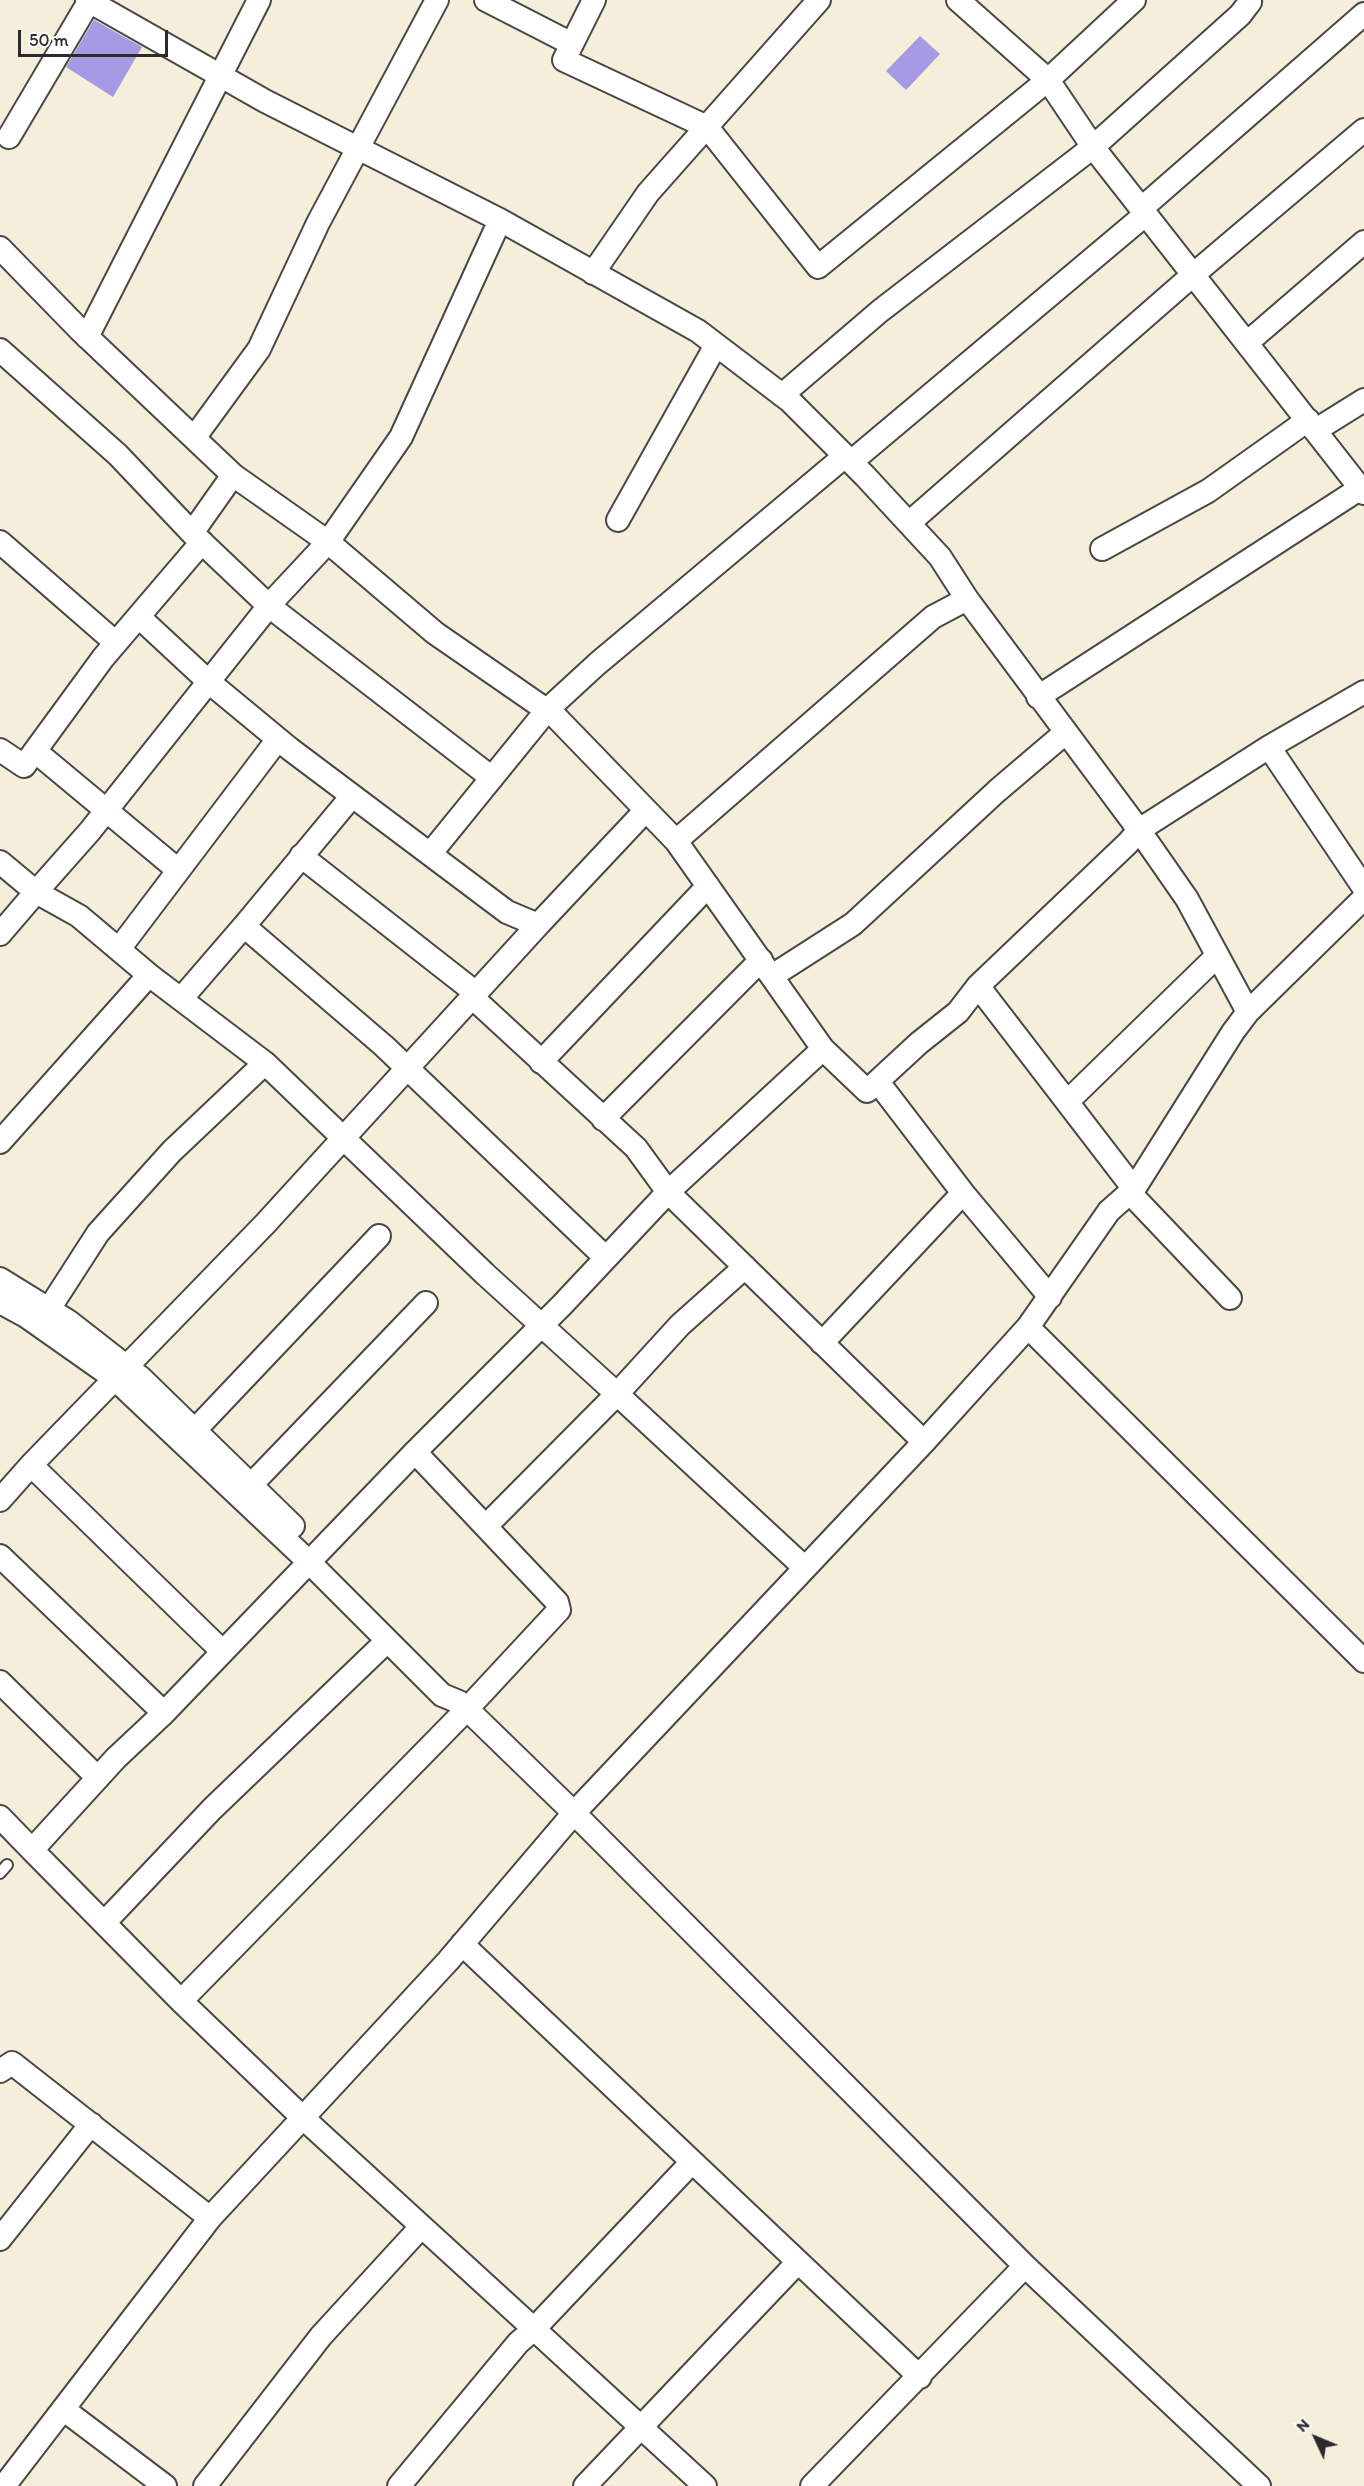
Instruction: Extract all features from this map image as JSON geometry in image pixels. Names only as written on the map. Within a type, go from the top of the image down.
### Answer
[{"type":"street","points":[[9,137],[89,0],[219,75],[357,149],[500,220],[698,331],[782,395],[848,459],[940,557],[967,599],[1187,899],[1248,1012]]},
{"type":"street","points":[[87,337],[259,0]]},
{"type":"street","points":[[194,438],[259,349],[318,223],[437,0]]},
{"type":"street","points":[[486,0],[572,44]]},
{"type":"street","points":[[594,0],[564,60],[707,127],[818,267],[1048,80],[1134,0]]},
{"type":"street","points":[[957,0],[1048,80],[1093,147],[1363,489],[1038,697]]},
{"type":"street","points":[[782,395],[880,311],[1093,147],[1240,15],[1250,0]]},
{"type":"street","points":[[593,273],[648,193],[707,127],[807,3]]},
{"type":"street","points":[[430,854],[547,710],[597,664],[848,459],[1144,211],[1364,14]]},
{"type":"street","points":[[909,523],[1194,274],[1364,130]]},
{"type":"street","points":[[0,934],[107,810],[269,606],[328,542],[401,437],[500,220]]},
{"type":"street","points":[[1248,342],[1364,242]]},
{"type":"street","points":[[0,249],[87,337],[233,475],[328,542],[435,633],[555,716],[676,841],[823,1049],[867,1091],[919,1043],[958,1012],[978,986],[1128,843],[1138,830],[1269,747],[1364,692]]},
{"type":"street","points":[[618,520],[716,345]]},
{"type":"street","points":[[0,350],[118,455],[197,538],[269,606],[492,778]]},
{"type":"street","points":[[1102,549],[1208,491],[1312,425],[1364,400]]},
{"type":"street","points":[[0,750],[24,766],[197,538],[233,475]]},
{"type":"street","points":[[0,542],[116,643]]},
{"type":"street","points":[[676,841],[933,617],[967,599]]},
{"type":"street","points":[[139,617],[209,682],[278,739],[507,912],[538,925]]},
{"type":"street","points":[[603,1119],[766,968],[853,924],[998,790],[1065,733]]},
{"type":"street","points":[[119,949],[278,739]]},
{"type":"street","points":[[1269,747],[1364,888]]},
{"type":"street","points":[[34,751],[178,870]]},
{"type":"street","points":[[181,999],[352,796]]},
{"type":"street","points":[[0,1500],[170,1320],[265,1224],[646,810]]},
{"type":"street","points":[[301,856],[474,995],[541,1062],[636,1148],[668,1192],[924,1442]]},
{"type":"street","points":[[0,862],[36,892],[79,916],[149,975],[265,1063],[542,1325],[805,1568]]},
{"type":"street","points":[[541,1062],[708,886]]},
{"type":"street","points":[[6,2472],[63,2409],[210,2218],[462,1944],[574,1813],[924,1442],[1028,1327],[1109,1211],[1132,1191],[1227,1041],[1248,1012],[1364,898]]},
{"type":"street","points":[[244,926],[407,1068],[606,1258]]},
{"type":"street","points":[[1067,1102],[1218,956]]},
{"type":"street","points":[[0,1142],[149,975]]},
{"type":"street","points":[[978,986],[1132,1191],[1230,1298]]},
{"type":"street","points":[[32,1850],[98,1778],[164,1713],[415,1452],[542,1325],[668,1192],[823,1049]]},
{"type":"street","points":[[49,1309],[98,1233],[172,1151],[265,1063]]},
{"type":"street","points":[[878,1082],[963,1192],[1050,1297]]},
{"type":"street","points":[[822,1343],[963,1192]]},
{"type":"street","points":[[195,1430],[379,1236]]},
{"type":"street","points":[[486,1526],[617,1394],[680,1325],[745,1267]]},
{"type":"street","points":[[0,1279],[49,1309],[121,1372],[314,1557],[452,1684],[463,1706]]},
{"type":"street","points":[[0,1302],[121,1372],[195,1430],[251,1485],[387,1641],[442,1695],[463,1706],[574,1813],[1025,2266],[1259,2486]]},
{"type":"street","points":[[251,1485],[426,1303]]},
{"type":"street","points":[[1028,1327],[1364,1661]]},
{"type":"street","points":[[181,2001],[463,1706],[559,1610],[557,1602],[415,1452]]},
{"type":"street","points":[[31,1465],[222,1651]]},
{"type":"street","points":[[0,1556],[164,1713]]},
{"type":"street","points":[[104,1923],[212,1809],[387,1641]]},
{"type":"street","points":[[0,1682],[98,1778]]},
{"type":"street","points":[[0,1817],[181,2001],[302,2117],[391,2196],[421,2227],[640,2429],[705,2486]]},
{"type":"street","points":[[462,1944],[920,2377]]},
{"type":"street","points":[[0,2071],[12,2063],[210,2218]]},
{"type":"street","points":[[0,2239],[91,2124]]},
{"type":"street","points":[[399,2486],[518,2343],[534,2329],[692,2162]]},
{"type":"street","points":[[205,2486],[321,2336],[421,2227]]},
{"type":"street","points":[[585,2486],[798,2262]]},
{"type":"street","points":[[812,2486],[1025,2266]]},
{"type":"street","points":[[63,2409],[165,2486]]},
{"type":"building","points":[[94,20],[142,47],[113,97],[66,67]]},
{"type":"building","points":[[920,36],[940,54],[906,90],[886,71]]}]
